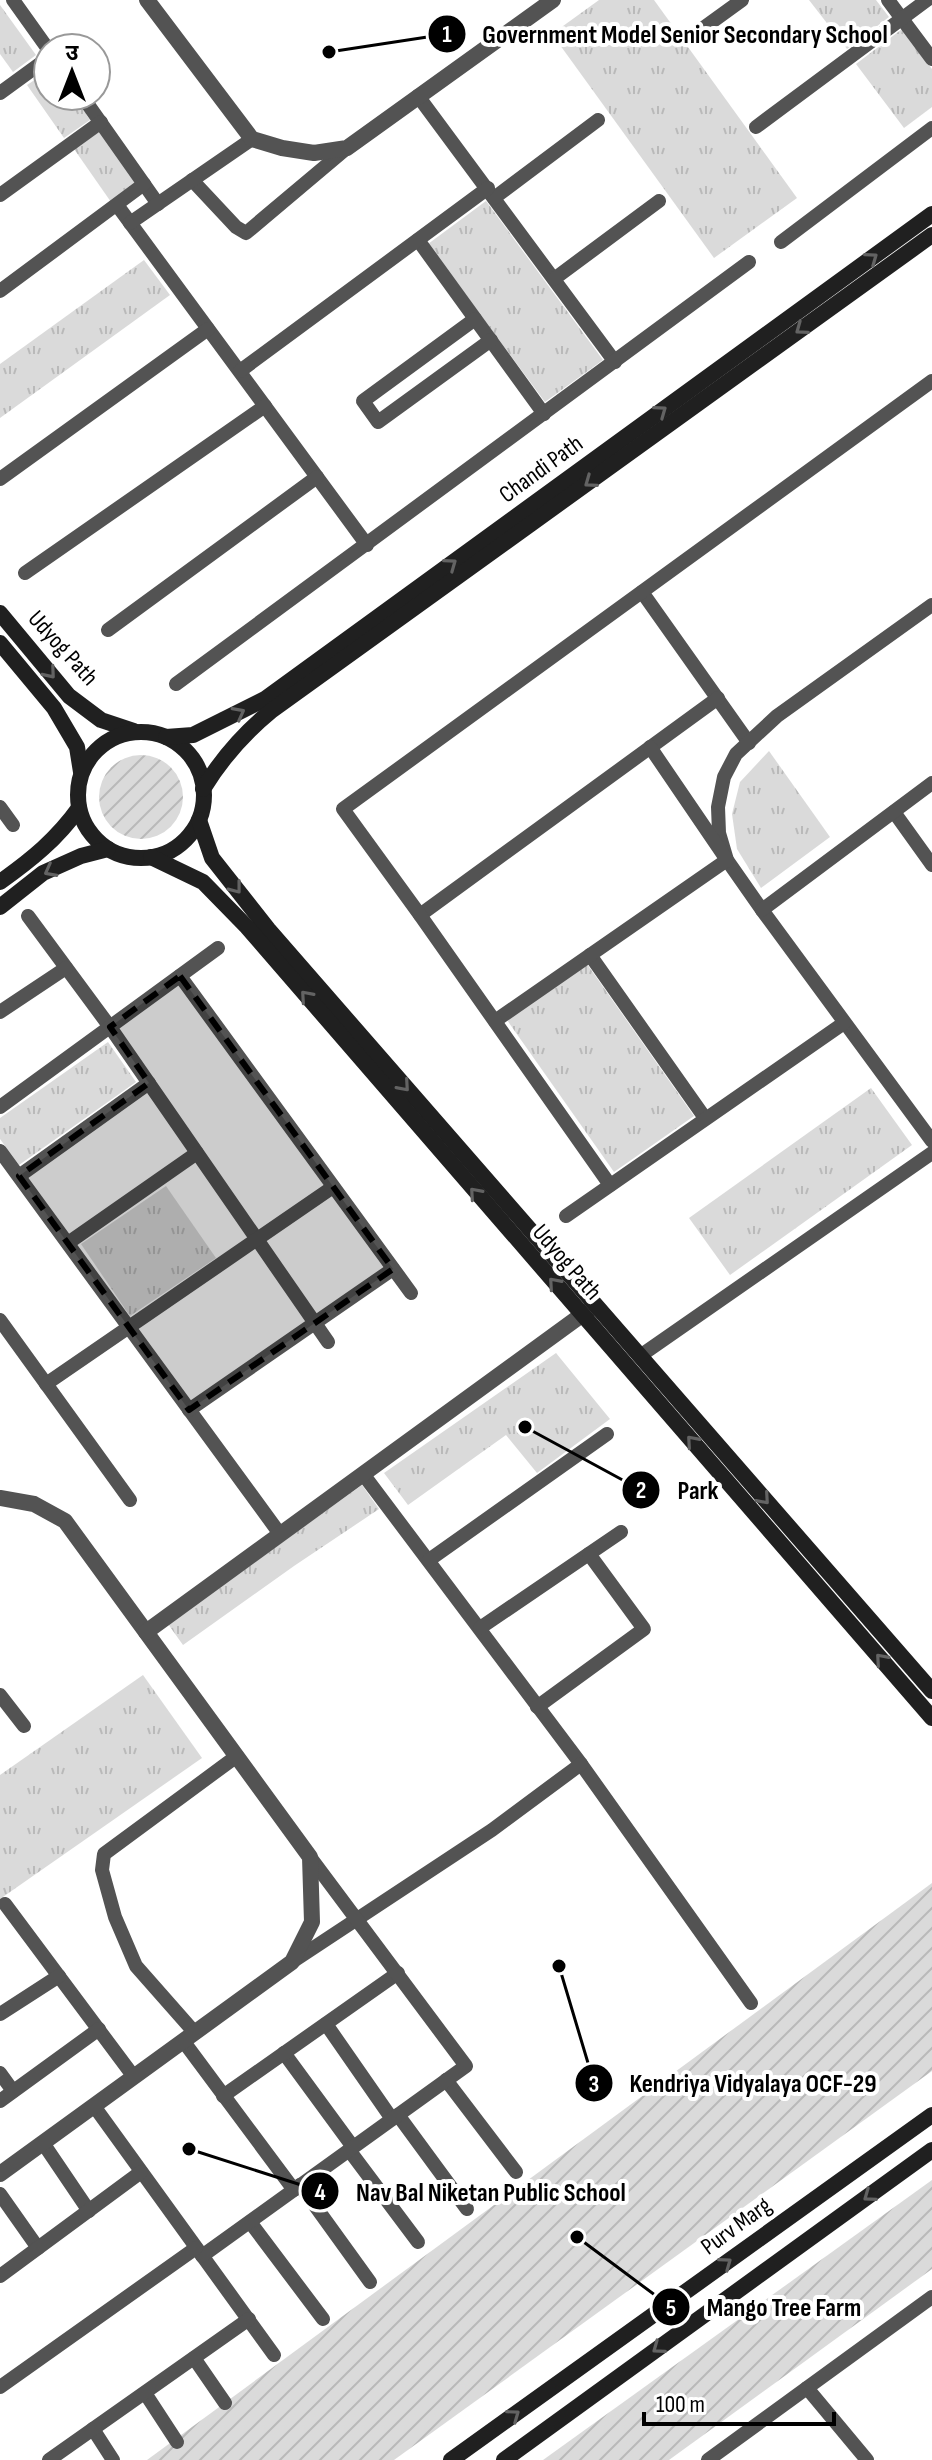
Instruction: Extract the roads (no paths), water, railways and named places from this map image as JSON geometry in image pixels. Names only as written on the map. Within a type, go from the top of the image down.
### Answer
[{"type":"main road","name":"Chandi Path","points":[[166,737],[193,735],[265,699],[932,214]]},
{"type":"main road","name":"Chandi Path","points":[[203,789],[221,761],[246,732],[271,711],[932,235]]},
{"type":"main road","name":"Udyog Path","points":[[0,613],[69,696],[101,720],[135,732]]},
{"type":"main road","name":"Udyog Path","points":[[0,643],[54,708],[77,747],[81,772]]},
{"type":"main road","points":[[135,732],[166,737],[183,748],[196,765],[203,789],[203,808],[192,832],[172,850],[151,857],[125,856],[100,844],[83,821],[77,799],[81,772],[95,750],[110,739],[135,732]]},
{"type":"main road","points":[[0,882],[54,840],[79,808]]},
{"type":"main road","name":"Udyog Path","points":[[199,820],[212,858],[268,929],[932,1718]]},
{"type":"main road","points":[[0,907],[43,873],[81,856],[108,849]]},
{"type":"main road","name":"Udyog Path","points":[[151,857],[203,882],[247,927],[588,1310],[640,1356],[932,1691]]},
{"type":"main road","name":"Purv Marg","points":[[451,2460],[932,2115]]},
{"type":"main road","points":[[504,2460],[932,2150]]},
{"type":"street","points":[[13,0],[36,32]]},
{"type":"street","points":[[147,0],[252,139],[314,153],[347,148]]},
{"type":"street","points":[[192,180],[236,227],[246,233],[347,148],[553,0]]},
{"type":"street","points":[[691,37],[742,0]]},
{"type":"street","points":[[888,0],[932,59]]},
{"type":"street","points":[[756,127],[927,0]]},
{"type":"street","points":[[0,93],[32,70]]},
{"type":"street","points":[[418,96],[615,362]]},
{"type":"street","points":[[94,112],[158,204]]},
{"type":"street","points":[[240,371],[418,240],[598,120]]},
{"type":"street","points":[[0,195],[101,122]]},
{"type":"street","points":[[781,242],[932,128]]},
{"type":"street","points":[[130,223],[252,139]]},
{"type":"street","points":[[0,291],[144,184]]},
{"type":"street","points":[[554,279],[659,201]]},
{"type":"street","points":[[117,205],[367,545]]},
{"type":"street","points":[[418,240],[544,414]]},
{"type":"street","points":[[176,684],[749,262]]},
{"type":"street","points":[[475,319],[363,401],[378,422],[491,340]]},
{"type":"street","points":[[0,479],[208,329]]},
{"type":"street","points":[[610,1185],[343,809],[932,381]]},
{"type":"street","points":[[25,573],[265,406]]},
{"type":"street","points":[[108,630],[317,477]]},
{"type":"street","points":[[642,592],[749,743]]},
{"type":"street","points":[[727,860],[719,833],[719,791],[736,754],[777,716],[932,605]]},
{"type":"street","points":[[420,915],[718,698]]},
{"type":"street","points":[[650,747],[762,910],[932,1141]]},
{"type":"street","points":[[762,910],[932,783]]},
{"type":"street","points":[[0,807],[13,825]]},
{"type":"street","points":[[894,812],[932,865]]},
{"type":"street","points":[[495,1021],[727,860]]},
{"type":"street","points":[[28,916],[110,1027],[328,1342]]},
{"type":"street","points":[[0,1107],[218,948]]},
{"type":"street","points":[[590,955],[705,1118]]},
{"type":"street","points":[[0,1012],[66,968]]},
{"type":"street","points":[[180,976],[411,1293]]},
{"type":"street","points":[[566,1216],[844,1023]]},
{"type":"street","points":[[19,1176],[149,1083]]},
{"type":"street","points":[[0,1151],[280,1534]]},
{"type":"street","points":[[68,1243],[197,1153]]},
{"type":"street","points":[[640,1356],[932,1153]]},
{"type":"street","points":[[46,1384],[333,1187]]},
{"type":"street","points":[[189,1410],[393,1269]]},
{"type":"street","points":[[146,1632],[588,1310]]},
{"type":"street","points":[[0,1320],[130,1500]]},
{"type":"street","points":[[429,1560],[607,1434]]},
{"type":"street","points":[[363,1474],[581,1764],[751,2003]]},
{"type":"street","points":[[0,1498],[34,1504],[65,1521],[466,2066],[250,2222],[199,2252],[0,2387]]},
{"type":"street","points":[[480,1628],[621,1532]]},
{"type":"street","points":[[537,1707],[644,1629],[589,1554]]},
{"type":"street","points":[[3,1705],[24,1726]]},
{"type":"street","points":[[237,1756],[104,1854],[102,1870],[115,1917],[136,1966],[189,2037],[223,2096],[370,2282]]},
{"type":"street","points":[[0,2174],[292,1962],[492,1830],[581,1764]]},
{"type":"street","points":[[292,1962],[312,1922],[310,1857]]},
{"type":"street","points":[[5,1904],[134,2077]]},
{"type":"street","points":[[223,2096],[398,1973]]},
{"type":"street","points":[[0,2014],[59,1976]]},
{"type":"street","points":[[326,2024],[467,2209]]},
{"type":"street","points":[[0,2101],[99,2029]]},
{"type":"street","points":[[284,2053],[418,2242]]},
{"type":"street","points":[[0,2073],[13,2091]]},
{"type":"street","points":[[446,2080],[516,2172]]},
{"type":"street","points":[[94,2106],[274,2355]]},
{"type":"street","points":[[43,2143],[89,2211]]},
{"type":"street","points":[[0,2276],[141,2172]]},
{"type":"street","points":[[0,2194],[38,2248]]},
{"type":"street","points":[[250,2222],[323,2319]]},
{"type":"street","points":[[708,2460],[932,2297]]},
{"type":"street","points":[[49,2460],[249,2319]]},
{"type":"street","points":[[194,2358],[225,2403]]},
{"type":"street","points":[[807,2388],[867,2460]]},
{"type":"street","points":[[145,2393],[177,2442]]},
{"type":"street","points":[[93,2429],[113,2460]]},
{"type":"place","name":"Government Model Senior Secondary School","points":[[329,52]]},
{"type":"place","name":"Park","points":[[525,1427]]},
{"type":"place","name":"Kendriya Vidyalaya OCF-29","points":[[559,1966]]},
{"type":"place","name":"Nav Bal Niketan Public School","points":[[189,2149]]},
{"type":"place","name":"Mango Tree Farm","points":[[577,2237]]}]
